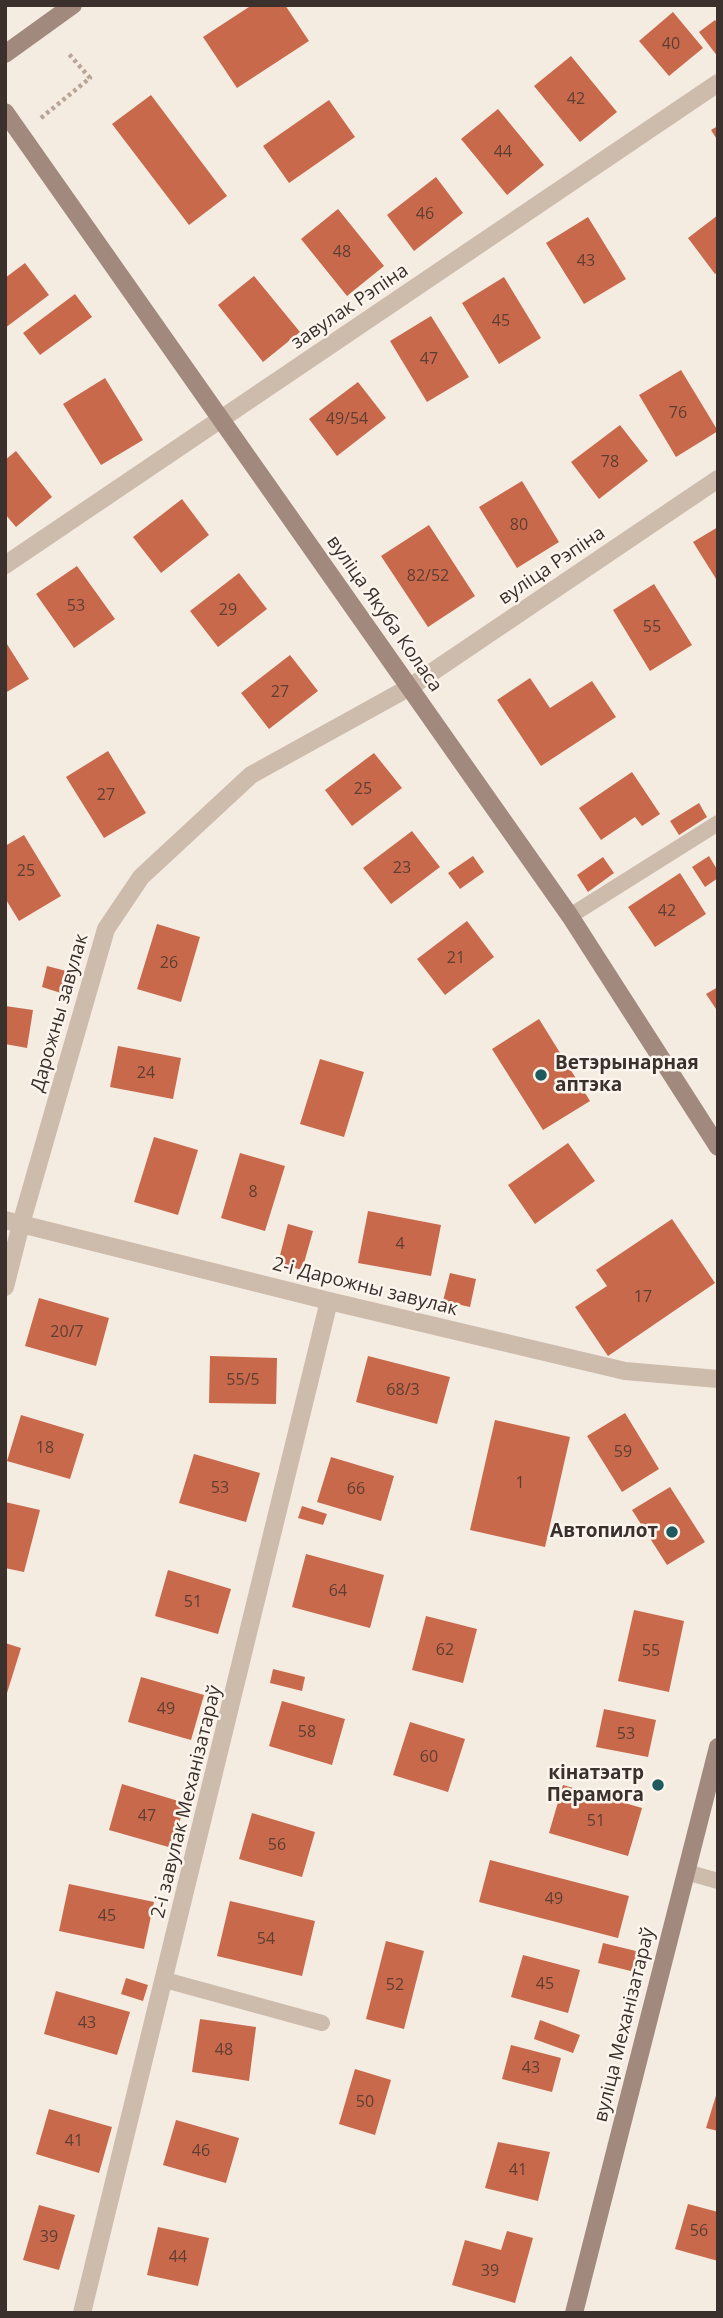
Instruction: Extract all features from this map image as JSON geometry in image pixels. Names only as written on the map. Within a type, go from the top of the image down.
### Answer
[{"type":"main road","points":[[5,54],[73,5]]},
{"type":"main road","name":"вуліца Якуба Коласа","points":[[5,112],[570,916],[718,1147]]},
{"type":"main road","name":"вуліца Механізатараў","points":[[574,2313],[718,1747]]},
{"type":"street","name":"завулак Рэпіна","points":[[5,565],[718,83]]},
{"type":"street","name":"вуліца Рэпіна","points":[[410,687],[718,479]]},
{"type":"street","name":"Дарожны завулак","points":[[5,1287],[13,1222],[106,929],[141,877],[251,775],[410,687]]},
{"type":"street","name":"2-і Дарожны завулак","points":[[13,1222],[625,1371],[718,1379]]},
{"type":"street","name":"2-і завулак Механізатараў","points":[[82,2313],[329,1301]]},
{"type":"lane","points":[[570,916],[718,823]]},
{"type":"lane","points":[[686,1872],[718,1881]]},
{"type":"lane","points":[[165,1980],[322,2023]]},
{"type":"path","points":[[41,118],[90,78],[69,54]]},
{"type":"building","points":[[252,5],[285,5],[309,41],[237,88],[203,37]]},
{"type":"building","points":[[673,12],[703,48],[669,76],[639,41]]},
{"type":"building","points":[[715,20],[718,24],[718,57],[699,32]]},
{"type":"building","points":[[571,56],[617,112],[580,142],[534,86]]},
{"type":"building","points":[[151,95],[227,196],[189,225],[112,124]]},
{"type":"building","points":[[329,100],[355,137],[289,183],[263,146]]},
{"type":"building","points":[[498,109],[544,165],[507,195],[461,139]]},
{"type":"building","points":[[718,126],[718,141],[711,130]]},
{"type":"building","points":[[436,177],[463,213],[414,251],[387,215]]},
{"type":"building","points":[[338,209],[384,266],[347,296],[301,239]]},
{"type":"building","points":[[718,215],[718,272],[715,274],[688,238]]},
{"type":"building","points":[[588,217],[626,279],[584,304],[546,243]]},
{"type":"building","points":[[25,263],[49,295],[5,328],[5,278]]},
{"type":"building","points":[[254,276],[300,332],[263,362],[218,305]]},
{"type":"building","points":[[504,277],[541,338],[499,364],[462,303]]},
{"type":"building","points":[[75,294],[92,317],[40,355],[23,333]]},
{"type":"building","points":[[431,316],[469,377],[427,402],[390,341]]},
{"type":"building","points":[[681,370],[718,431],[676,457],[639,395]]},
{"type":"building","points":[[105,378],[143,440],[101,465],[63,404]]},
{"type":"building","points":[[358,382],[386,418],[337,456],[309,419]]},
{"type":"building","points":[[620,425],[648,461],[599,499],[571,462]]},
{"type":"building","points":[[16,451],[52,497],[16,527],[5,514],[5,460]]},
{"type":"building","points":[[522,481],[559,542],[517,568],[479,507]]},
{"type":"building","points":[[182,499],[209,535],[161,573],[133,537]]},
{"type":"building","points":[[429,525],[475,596],[428,627],[381,556]]},
{"type":"building","points":[[718,527],[718,582],[693,542]]},
{"type":"building","points":[[77,566],[115,619],[74,648],[36,594]]},
{"type":"building","points":[[239,573],[267,609],[218,647],[190,611]]},
{"type":"building","points":[[654,584],[692,645],[650,671],[613,610]]},
{"type":"building","points":[[5,641],[29,679],[5,693]]},
{"type":"building","points":[[290,655],[318,691],[269,729],[241,693]]},
{"type":"building","points":[[530,678],[550,708],[592,681],[616,717],[541,766],[497,700]]},
{"type":"building","points":[[108,751],[146,813],[104,838],[66,777]]},
{"type":"building","points":[[374,753],[402,788],[352,826],[325,790]]},
{"type":"building","points":[[632,772],[660,814],[642,826],[635,817],[601,840],[579,808]]},
{"type":"building","points":[[699,803],[707,817],[679,835],[670,821]]},
{"type":"building","points":[[412,831],[440,867],[391,904],[363,868]]},
{"type":"building","points":[[24,835],[61,896],[19,921],[5,898],[5,846]]},
{"type":"building","points":[[473,856],[484,872],[460,889],[448,873]]},
{"type":"building","points":[[709,856],[718,871],[718,878],[705,887],[692,867]]},
{"type":"building","points":[[603,857],[614,873],[588,892],[577,875]]},
{"type":"building","points":[[680,873],[706,914],[655,947],[628,907]]},
{"type":"building","points":[[467,921],[494,957],[445,995],[417,959]]},
{"type":"building","points":[[157,924],[200,937],[181,1002],[137,989]]},
{"type":"building","points":[[47,966],[70,972],[64,994],[42,987]]},
{"type":"building","points":[[718,987],[718,1012],[706,994]]},
{"type":"building","points":[[5,1006],[33,1010],[27,1048],[5,1044]]},
{"type":"building","name":"Ветэрынарная аптэка","points":[[539,1019],[590,1101],[543,1130],[492,1049]]},
{"type":"building","points":[[118,1046],[181,1058],[173,1099],[110,1087]]},
{"type":"building","points":[[320,1059],[364,1072],[344,1137],[300,1124]]},
{"type":"building","points":[[154,1137],[198,1150],[178,1215],[134,1202]]},
{"type":"building","points":[[568,1143],[595,1181],[535,1224],[508,1185]]},
{"type":"building","points":[[240,1153],[285,1166],[265,1231],[221,1218]]},
{"type":"building","points":[[368,1211],[441,1225],[431,1276],[358,1263]]},
{"type":"building","points":[[672,1219],[715,1283],[608,1356],[575,1307],[607,1286],[596,1270]]},
{"type":"building","points":[[288,1224],[313,1231],[302,1270],[278,1263]]},
{"type":"building","points":[[450,1273],[476,1279],[470,1307],[443,1301]]},
{"type":"building","points":[[39,1298],[109,1318],[96,1366],[25,1346]]},
{"type":"building","points":[[210,1356],[277,1358],[276,1404],[209,1403]]},
{"type":"building","points":[[368,1356],[450,1377],[437,1424],[356,1402]]},
{"type":"building","points":[[625,1413],[659,1469],[622,1492],[587,1436]]},
{"type":"building","points":[[21,1415],[84,1434],[70,1479],[7,1461]]},
{"type":"building","points":[[495,1420],[570,1437],[545,1547],[470,1530]]},
{"type":"building","points":[[194,1454],[260,1473],[246,1522],[179,1503]]},
{"type":"building","points":[[331,1457],[394,1476],[381,1521],[317,1502]]},
{"type":"building","name":"Автопилот","points":[[670,1487],[705,1542],[667,1565],[632,1510]]},
{"type":"building","points":[[5,1502],[40,1510],[24,1572],[5,1568]]},
{"type":"building","points":[[302,1506],[327,1514],[323,1525],[298,1518]]},
{"type":"building","points":[[306,1554],[384,1575],[370,1628],[292,1607]]},
{"type":"building","points":[[168,1570],[231,1589],[218,1634],[155,1616]]},
{"type":"building","points":[[634,1610],[684,1621],[669,1692],[618,1681]]},
{"type":"building","points":[[426,1616],[477,1629],[463,1683],[412,1670]]},
{"type":"building","points":[[5,1643],[21,1648],[7,1693],[5,1693]]},
{"type":"building","points":[[273,1669],[305,1677],[302,1691],[270,1683]]},
{"type":"building","points":[[141,1677],[204,1695],[191,1740],[128,1722]]},
{"type":"building","points":[[282,1701],[345,1719],[332,1765],[269,1746]]},
{"type":"building","points":[[604,1709],[656,1720],[648,1757],[596,1747]]},
{"type":"building","points":[[410,1722],[465,1739],[448,1792],[393,1775]]},
{"type":"building","points":[[122,1784],[185,1803],[172,1848],[109,1830]]},
{"type":"building","points":[[563,1785],[642,1808],[628,1856],[549,1833]]},
{"type":"building","points":[[252,1813],[315,1832],[302,1877],[239,1859]]},
{"type":"building","points":[[490,1860],[629,1896],[618,1938],[479,1902]]},
{"type":"building","points":[[69,1884],[154,1902],[144,1949],[59,1931]]},
{"type":"building","points":[[230,1901],[315,1921],[302,1976],[217,1956]]},
{"type":"building","points":[[386,1941],[424,1951],[404,2029],[366,2019]]},
{"type":"building","points":[[603,1943],[640,1952],[635,1972],[598,1963]]},
{"type":"building","points":[[523,1955],[580,1970],[568,2013],[511,1997]]},
{"type":"building","points":[[126,1978],[148,1985],[143,2001],[121,1994]]},
{"type":"building","points":[[56,1991],[130,2012],[117,2055],[44,2034]]},
{"type":"building","points":[[200,2019],[256,2027],[249,2081],[192,2072]]},
{"type":"building","points":[[540,2020],[580,2035],[573,2053],[534,2039]]},
{"type":"building","points":[[511,2045],[561,2058],[552,2092],[502,2079]]},
{"type":"building","points":[[355,2069],[391,2080],[375,2135],[339,2124]]},
{"type":"building","points":[[718,2089],[718,2131],[706,2128]]},
{"type":"building","points":[[49,2109],[112,2127],[99,2173],[36,2154]]},
{"type":"building","points":[[176,2120],[239,2138],[226,2183],[163,2165]]},
{"type":"building","points":[[498,2142],[550,2152],[538,2201],[485,2188]]},
{"type":"building","points":[[688,2204],[718,2212],[718,2261],[675,2249]]},
{"type":"building","points":[[39,2205],[75,2215],[59,2270],[23,2260]]},
{"type":"building","points":[[158,2227],[209,2238],[198,2286],[147,2275]]},
{"type":"building","points":[[507,2231],[533,2238],[515,2303],[452,2285],[465,2240],[501,2250]]},
{"type":"place","name":"Ветэрынарная аптэка","points":[[541,1075]]},
{"type":"place","name":"Автопилот","points":[[672,1532]]},
{"type":"place","name":"кінатэатр Перамога","points":[[658,1785]]}]
